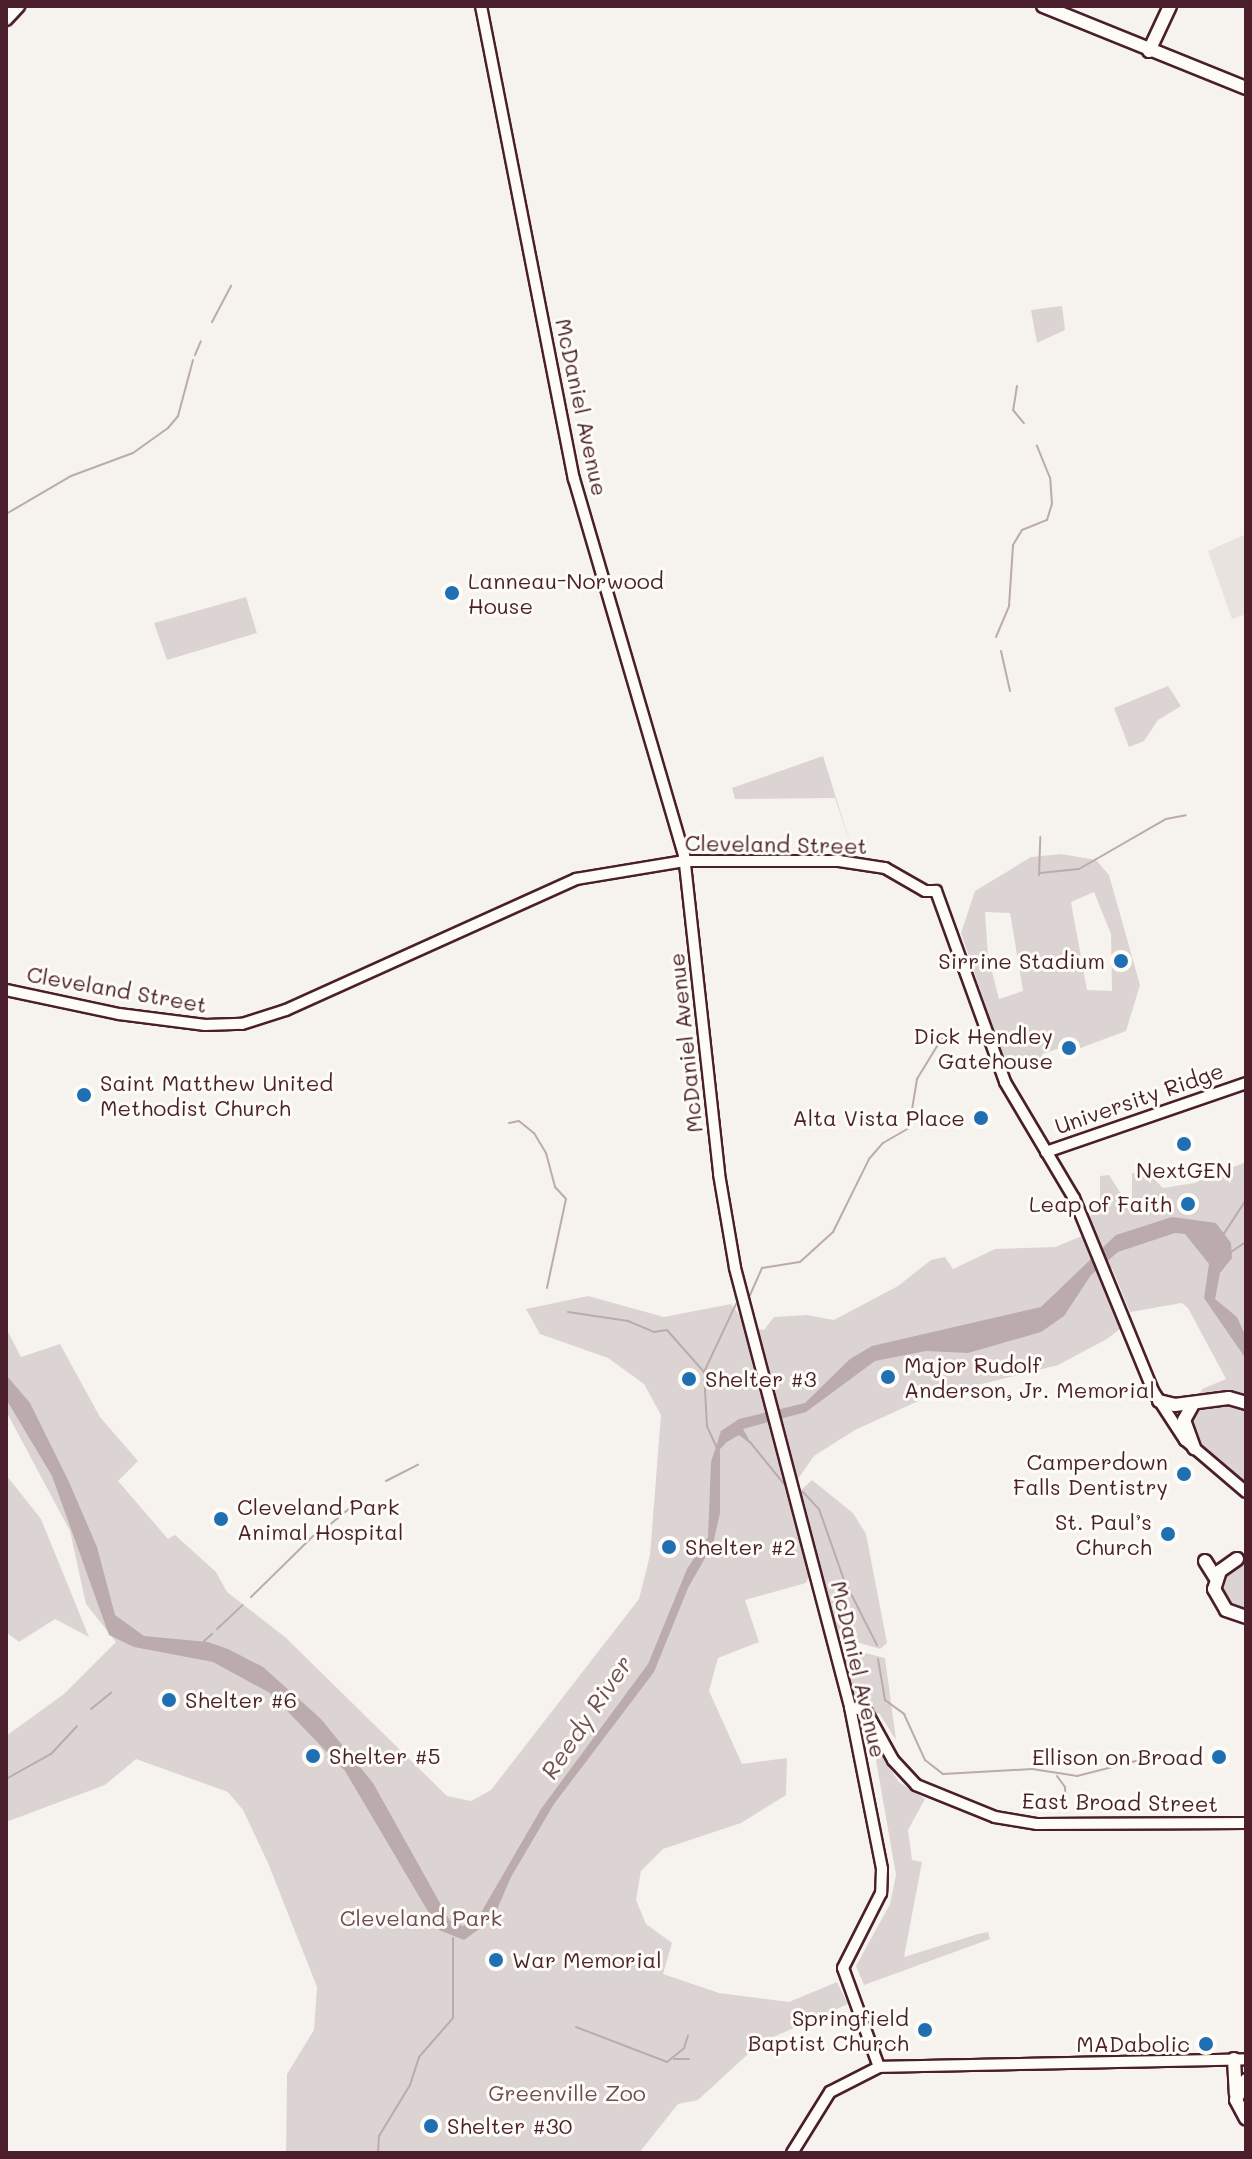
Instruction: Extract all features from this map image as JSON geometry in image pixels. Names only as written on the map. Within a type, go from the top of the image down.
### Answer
[{"type":"main road","points":[[6,19],[18,6]]},
{"type":"main road","points":[[1043,6],[1246,88]]},
{"type":"main road","points":[[1149,51],[1170,6]]},
{"type":"main road","points":[[1159,1401],[1193,1404],[1216,1398],[1246,1403]]},
{"type":"main road","points":[[1193,1404],[1184,1420],[1194,1448]]},
{"type":"main road","points":[[1215,1577],[1242,1559]]},
{"type":"main road","points":[[1205,1561],[1215,1577],[1221,1606],[1246,1617]]},
{"type":"main road","points":[[1240,2059],[1236,2097],[1246,2119]]},
{"type":"main road","points":[[1236,2097],[1246,2080]]},
{"type":"street","name":"McDaniel Avenue","points":[[481,6],[574,479],[685,861],[719,1174],[735,1268],[850,1707],[883,1886],[843,1968],[879,2067]]},
{"type":"street","name":"Cleveland Street","points":[[6,990],[205,1025],[251,1022],[564,882],[685,861],[858,862],[893,872],[925,891],[936,891],[1005,1082],[1089,1234],[1159,1401],[1194,1448],[1246,1492]]},
{"type":"street","name":"University Ridge","points":[[1046,1152],[1246,1083]]},
{"type":"street","name":"East Broad Street","points":[[850,1707],[866,1711],[893,1760],[916,1785],[995,1817],[1037,1824],[1246,1823]]},
{"type":"street","points":[[792,2153],[830,2092],[879,2067],[1240,2059]]},
{"type":"shaded area","points":[[1246,534],[1246,614],[1232,619],[1208,551]]},
{"type":"shaded area","points":[[1172,1217],[1216,1223],[1231,1243],[1232,1258],[1220,1273],[1215,1299],[1237,1317],[1246,1337],[1246,1359],[1204,1298],[1209,1264],[1185,1234],[1175,1233],[1118,1252],[1091,1275],[1064,1316],[1041,1332],[968,1353],[926,1351],[875,1361],[806,1412],[743,1429],[752,1445],[739,1435],[720,1449],[720,1513],[713,1544],[688,1588],[654,1672],[554,1804],[511,1877],[493,1919],[464,1940],[439,1930],[345,1771],[270,1693],[213,1662],[134,1647],[109,1635],[52,1476],[6,1399],[6,1375],[30,1403],[69,1482],[97,1547],[115,1615],[144,1636],[208,1642],[263,1667],[321,1719],[373,1783],[450,1921],[463,1926],[479,1916],[541,1809],[648,1664],[687,1569],[708,1537],[711,1462],[721,1431],[739,1419],[805,1403],[850,1359],[872,1346],[1041,1307],[1116,1235]]},
{"type":"green space","points":[[1062,306],[1065,330],[1037,343],[1031,310]]},
{"type":"green space","points":[[246,597],[257,633],[167,660],[154,623]]},
{"type":"green space","points":[[1168,686],[1181,706],[1158,720],[1144,741],[1129,747],[1114,708]]},
{"type":"green space","points":[[823,756],[853,852],[835,798],[735,799],[732,788]]},
{"type":"green space","name":"Sirrine Stadium","points":[[1061,854],[1096,860],[1109,875],[1140,985],[1126,1031],[1075,1050],[1072,1044],[1042,1054],[1044,1060],[1016,1070],[1012,1061],[1005,1063],[961,933],[975,891],[1031,857]],"holes":[[[1094,892],[1111,934],[1112,991],[1087,990],[1071,902]],[[985,912],[1010,913],[1023,991],[999,999],[988,956]]]},
{"type":"green space","name":"Cleveland Park","points":[[1246,1162],[1246,1398],[1199,1398],[1202,1389],[1226,1379],[1188,1308],[1182,1303],[1130,1312],[1112,1268],[1100,1275],[1121,1328],[1107,1339],[1058,1365],[925,1398],[855,1430],[814,1456],[788,1493],[811,1572],[806,1583],[745,1600],[759,1642],[718,1658],[709,1691],[742,1764],[787,1758],[786,1795],[741,1823],[663,1849],[641,1871],[636,1900],[646,1924],[672,1943],[663,1974],[719,1993],[789,2002],[837,1982],[848,2004],[760,2043],[698,2100],[678,2104],[639,2153],[286,2153],[287,2074],[314,2030],[317,1987],[268,1863],[243,1810],[228,1792],[136,1759],[105,1785],[6,1822],[6,1736],[64,1694],[116,1642],[86,1604],[70,1531],[6,1411],[6,1328],[21,1357],[60,1344],[100,1417],[138,1461],[118,1481],[168,1539],[175,1535],[216,1572],[227,1592],[285,1637],[447,1796],[471,1801],[491,1790],[639,1599],[650,1555],[661,1415],[644,1384],[608,1358],[540,1334],[526,1309],[588,1296],[664,1317],[731,1304],[749,1327],[764,1330],[774,1317],[807,1315],[834,1320],[898,1286],[931,1260],[945,1257],[953,1269],[995,1249],[1055,1247],[1082,1236],[1094,1227],[1090,1217],[1100,1201],[1100,1176],[1109,1175],[1121,1194],[1132,1197],[1132,1173],[1152,1177],[1163,1188],[1194,1183]]},
{"type":"green space","points":[[1226,1403],[1246,1408],[1246,1484],[1193,1437],[1189,1422],[1195,1411]]},
{"type":"green space","points":[[6,1475],[41,1519],[89,1637],[55,1619],[19,1642],[6,1632]]},
{"type":"green space","points":[[812,1480],[853,1513],[866,1534],[887,1643],[880,1649],[837,1636],[799,1492]]},
{"type":"green space","points":[[1235,1565],[1246,1565],[1246,1610],[1232,1606],[1221,1588],[1222,1577]]},
{"type":"green space","points":[[854,1650],[885,1658],[896,1740],[879,1713],[874,1715],[857,1702],[846,1661]]},
{"type":"green space","points":[[873,1743],[899,1782],[925,1799],[908,1830],[912,1860],[922,1862],[904,1957],[978,1934],[988,1932],[990,1939],[864,1985],[856,1966],[890,1904],[896,1875]]},
{"type":"waterway","points":[[212,322],[231,286]]},
{"type":"waterway","points":[[195,355],[201,341]]},
{"type":"waterway","points":[[6,514],[71,476],[133,453],[168,428],[178,416],[193,360]]},
{"type":"waterway","points":[[1017,386],[1013,410],[1024,423]]},
{"type":"waterway","points":[[996,637],[1009,606],[1013,545],[1022,530],[1047,520],[1052,504],[1050,478],[1037,446]]},
{"type":"waterway","points":[[1001,651],[1010,691]]},
{"type":"waterway","points":[[1040,873],[1079,869],[1166,819],[1186,815]]},
{"type":"waterway","points":[[1039,875],[1040,837]]},
{"type":"waterway","points":[[750,1295],[762,1268],[800,1262],[833,1232],[869,1159],[883,1143],[909,1128],[917,1079],[942,1038]]},
{"type":"waterway","points":[[509,1123],[519,1121],[534,1133],[546,1153],[555,1187],[566,1199],[547,1288]]},
{"type":"waterway","points":[[1223,1235],[1246,1200]]},
{"type":"waterway","points":[[1231,1252],[1246,1242]]},
{"type":"waterway","points":[[717,1448],[707,1427],[704,1372],[736,1304]]},
{"type":"waterway","points":[[568,1312],[628,1321],[654,1332],[667,1330],[704,1372]]},
{"type":"waterway","points":[[750,1442],[784,1484]]},
{"type":"waterway","points":[[386,1481],[418,1465]]},
{"type":"waterway","points":[[803,1492],[819,1509],[844,1580],[877,1645]]},
{"type":"waterway","points":[[327,1527],[361,1499]]},
{"type":"waterway","points":[[251,1597],[315,1534]]},
{"type":"waterway","points":[[217,1629],[243,1605]]},
{"type":"waterway","points":[[204,1641],[212,1634]]},
{"type":"waterway","points":[[878,1659],[885,1700],[904,1714],[925,1760],[943,1774],[1032,1769],[1077,1776],[1144,1759]]},
{"type":"waterway","points":[[91,1709],[111,1693]]},
{"type":"waterway","points":[[6,1779],[51,1754],[77,1726]]},
{"type":"waterway","points":[[1057,1776],[1065,1787],[1066,1805]]},
{"type":"waterway","points":[[378,2153],[379,2136],[410,2085],[419,2057],[453,2018],[453,1938]]},
{"type":"waterway","points":[[576,2027],[667,2062],[684,2048],[688,2036]]},
{"type":"waterway","points":[[674,2059],[689,2059]]},
{"type":"place","name":"Lanneau-Norwood House","points":[[452,593]]},
{"type":"place","name":"Sirrine Stadium","points":[[1121,961]]},
{"type":"place","name":"Dick Hendley Gatehouse","points":[[1069,1048]]},
{"type":"place","name":"Saint Matthew United Methodist Church","points":[[84,1095]]},
{"type":"place","name":"Alta Vista Place","points":[[981,1118]]},
{"type":"place","name":"NextGEN","points":[[1184,1144]]},
{"type":"place","name":"Leap of Faith","points":[[1188,1204]]},
{"type":"place","name":"Major Rudolf Anderson, Jr. Memorial","points":[[888,1377]]},
{"type":"place","name":"Shelter #3","points":[[689,1379]]},
{"type":"place","name":"Camperdown Falls Dentistry","points":[[1184,1474]]},
{"type":"place","name":"Cleveland Park Animal Hospital","points":[[221,1519]]},
{"type":"place","name":"St. Paul’s Church","points":[[1168,1534]]},
{"type":"place","name":"Shelter #2","points":[[669,1547]]},
{"type":"place","name":"Shelter #6","points":[[169,1700]]},
{"type":"place","name":"Shelter #5","points":[[313,1756]]},
{"type":"place","name":"Ellison on Broad","points":[[1219,1757]]},
{"type":"place","name":"War Memorial","points":[[496,1960]]},
{"type":"place","name":"Springfield Baptist Church","points":[[925,2030]]},
{"type":"place","name":"MADabolic","points":[[1206,2044]]},
{"type":"place","name":"Shelter #30","points":[[431,2126]]},
{"type":"water label","name":"Reedy River","points":[[586,1717]]},
{"type":"park label","name":"Greenville Zoo","points":[[567,2093]]}]
